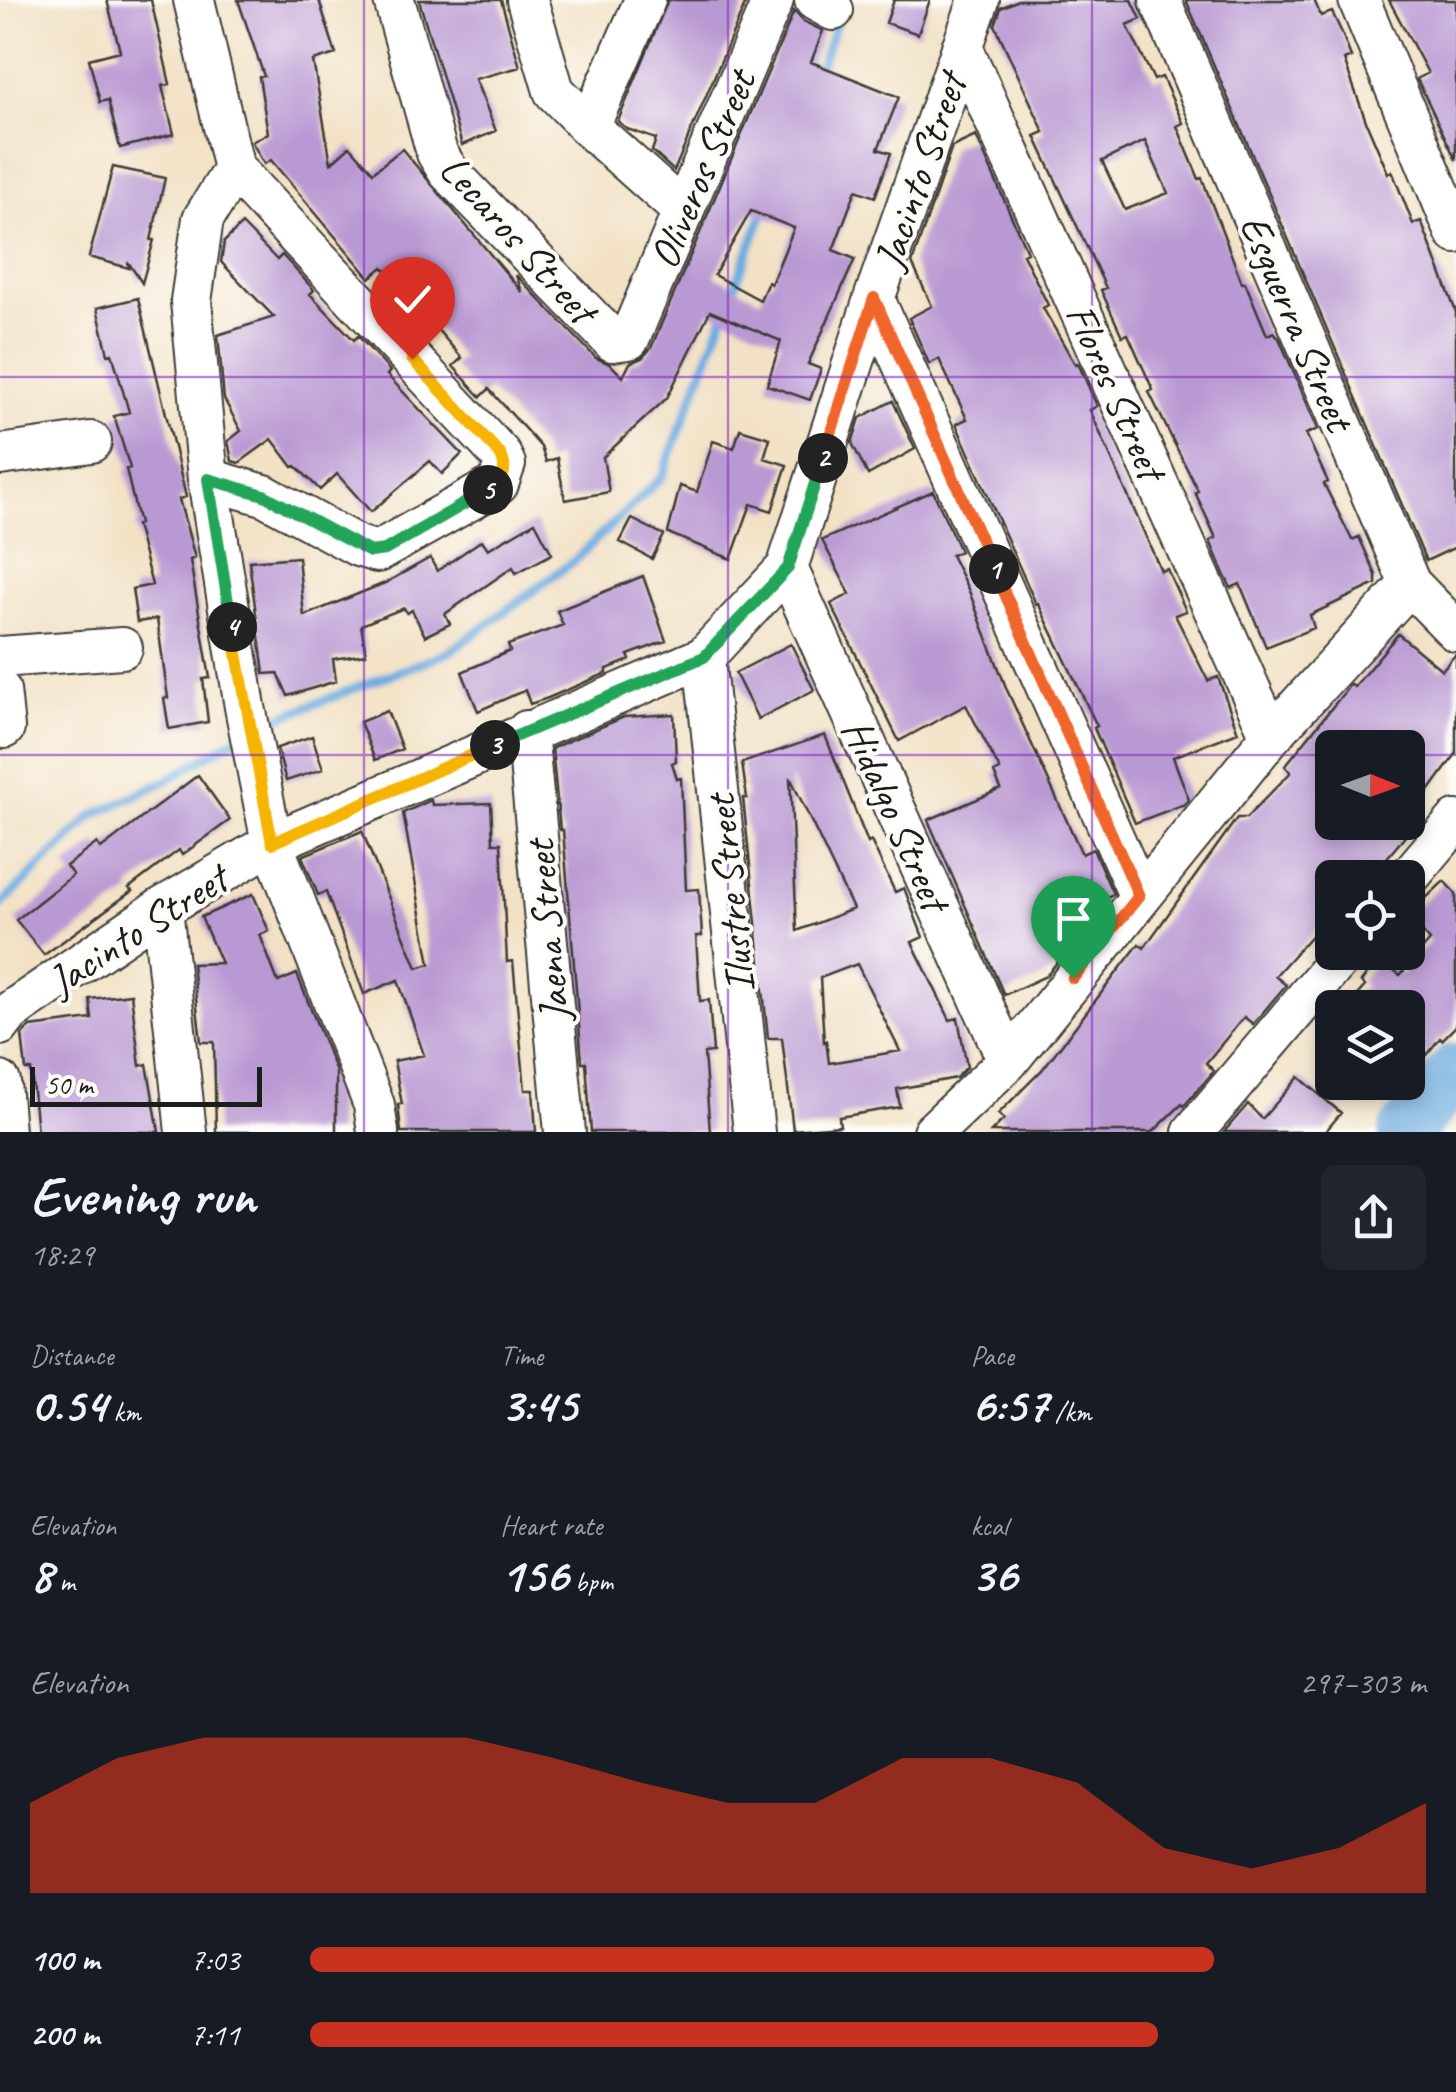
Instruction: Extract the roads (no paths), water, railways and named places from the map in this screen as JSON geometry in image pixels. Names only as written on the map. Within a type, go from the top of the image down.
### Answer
[{"type":"street","points":[[194,0],[234,169],[500,454],[505,464],[498,484],[377,552],[358,546],[264,495],[208,479]]},
{"type":"street","name":"Lecaros Street","points":[[394,0],[437,154],[448,171],[614,341],[630,339]]},
{"type":"street","points":[[527,0],[554,90],[684,211]]},
{"type":"street","points":[[589,126],[645,0]]},
{"type":"street","name":"Oliveros Street","points":[[630,339],[773,0]]},
{"type":"street","name":"Jacinto Street","points":[[5,1018],[162,908],[272,843],[704,657],[788,568],[874,298],[979,0]]},
{"type":"street","name":"Esguerra Street","points":[[1160,0],[1410,584],[1456,631]]},
{"type":"street","points":[[1359,0],[1456,233]]},
{"type":"street","name":"Flores Street","points":[[962,47],[1271,736]]},
{"type":"street","points":[[234,169],[203,219],[191,300],[208,479],[244,707],[272,843],[374,1106],[378,1132]]},
{"type":"street","points":[[874,298],[1139,896]]},
{"type":"street","points":[[0,455],[91,442]]},
{"type":"street","name":"Hidalgo Street","points":[[788,568],[1008,1061]]},
{"type":"street","points":[[934,1132],[1008,1061],[1271,736],[1410,584]]},
{"type":"street","points":[[0,657],[122,648]]},
{"type":"street","name":"Ilustre Street","points":[[704,657],[754,1132]]},
{"type":"street","name":"Jaena Street","points":[[527,731],[565,1132]]},
{"type":"street","points":[[1423,860],[1456,821]]},
{"type":"street","points":[[162,908],[186,1132]]},
{"type":"street","points":[[1193,1132],[1330,970]]},
{"type":"street","points":[[0,1082],[4,1132]]},
{"type":"waterway","points":[[816,77],[837,21]]},
{"type":"waterway","points":[[258,726],[449,652],[574,561],[662,477],[765,208]]},
{"type":"waterway","points":[[0,906],[92,816],[162,783],[240,736]]},
{"type":"waterway","points":[[1406,1132],[1456,1071]]}]
